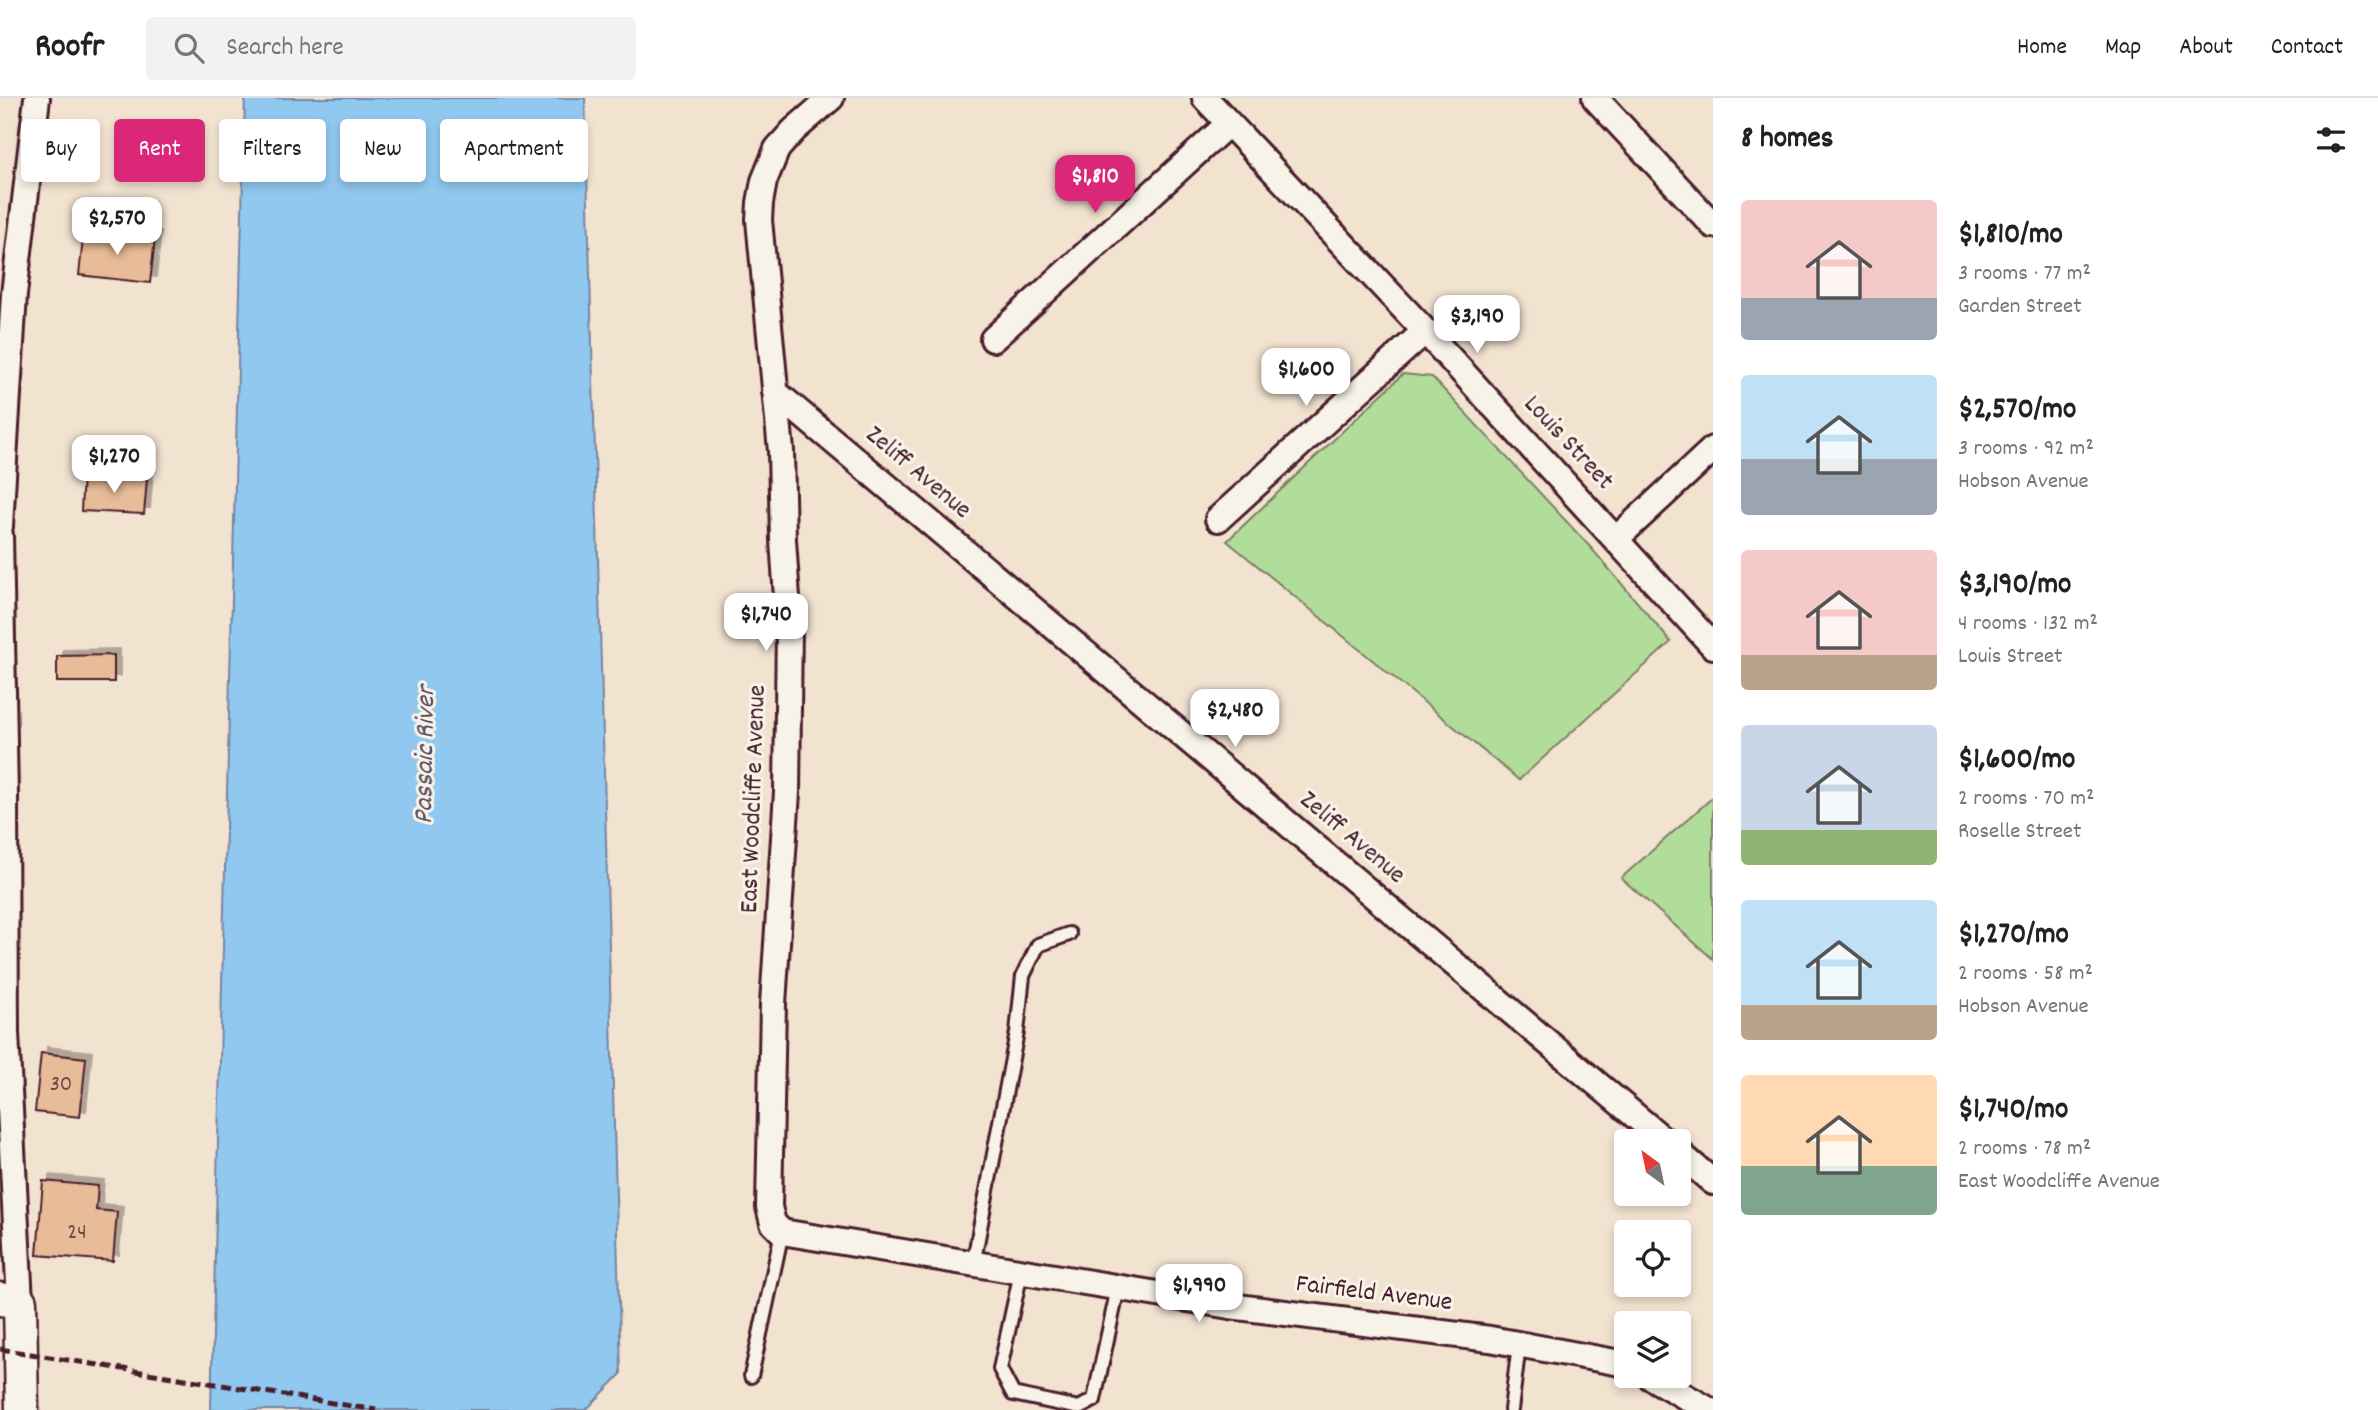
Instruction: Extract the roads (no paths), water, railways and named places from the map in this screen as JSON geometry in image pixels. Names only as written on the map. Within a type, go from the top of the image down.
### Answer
[{"type":"street","points":[[0,526],[14,294],[37,98]]},
{"type":"street","name":"East Woodcliffe Avenue","points":[[782,1233],[773,1223],[769,1207],[773,1004],[787,792],[789,627],[781,451],[759,220],[764,181],[777,149],[794,130],[831,98]]},
{"type":"street","name":"Louis Street","points":[[1205,98],[1425,331],[1713,646]]},
{"type":"street","points":[[1595,98],[1713,225]]},
{"type":"street","points":[[993,339],[1228,124]]},
{"type":"street","points":[[1218,519],[1425,331]]},
{"type":"street","name":"Zeliff Avenue","points":[[775,392],[1651,1129]]},
{"type":"street","points":[[1616,539],[1713,449]]},
{"type":"street","points":[[0,535],[10,1301],[22,1410]]},
{"type":"street","points":[[1691,1163],[1713,1182]]},
{"type":"street","name":"Fairfield Avenue","points":[[782,1233],[1230,1306],[1519,1344],[1614,1362]]},
{"type":"street","points":[[1670,1388],[1709,1410]]},
{"type":"lane","points":[[973,1265],[1017,1032],[1023,976],[1038,945],[1069,934]]},
{"type":"lane","points":[[751,1376],[782,1233]]},
{"type":"lane","points":[[1021,1272],[1000,1369],[1013,1394],[1079,1409],[1094,1400],[1118,1288]]},
{"type":"lane","points":[[1511,1410],[1519,1344]]},
{"type":"water","name":"Passaic River","points":[[245,98],[585,98],[586,119],[440,119],[440,182],[587,182],[621,1374],[586,1410],[211,1410],[243,182],[326,182],[326,119],[244,119]]},
{"type":"railway","points":[[0,1349],[376,1410]]}]
